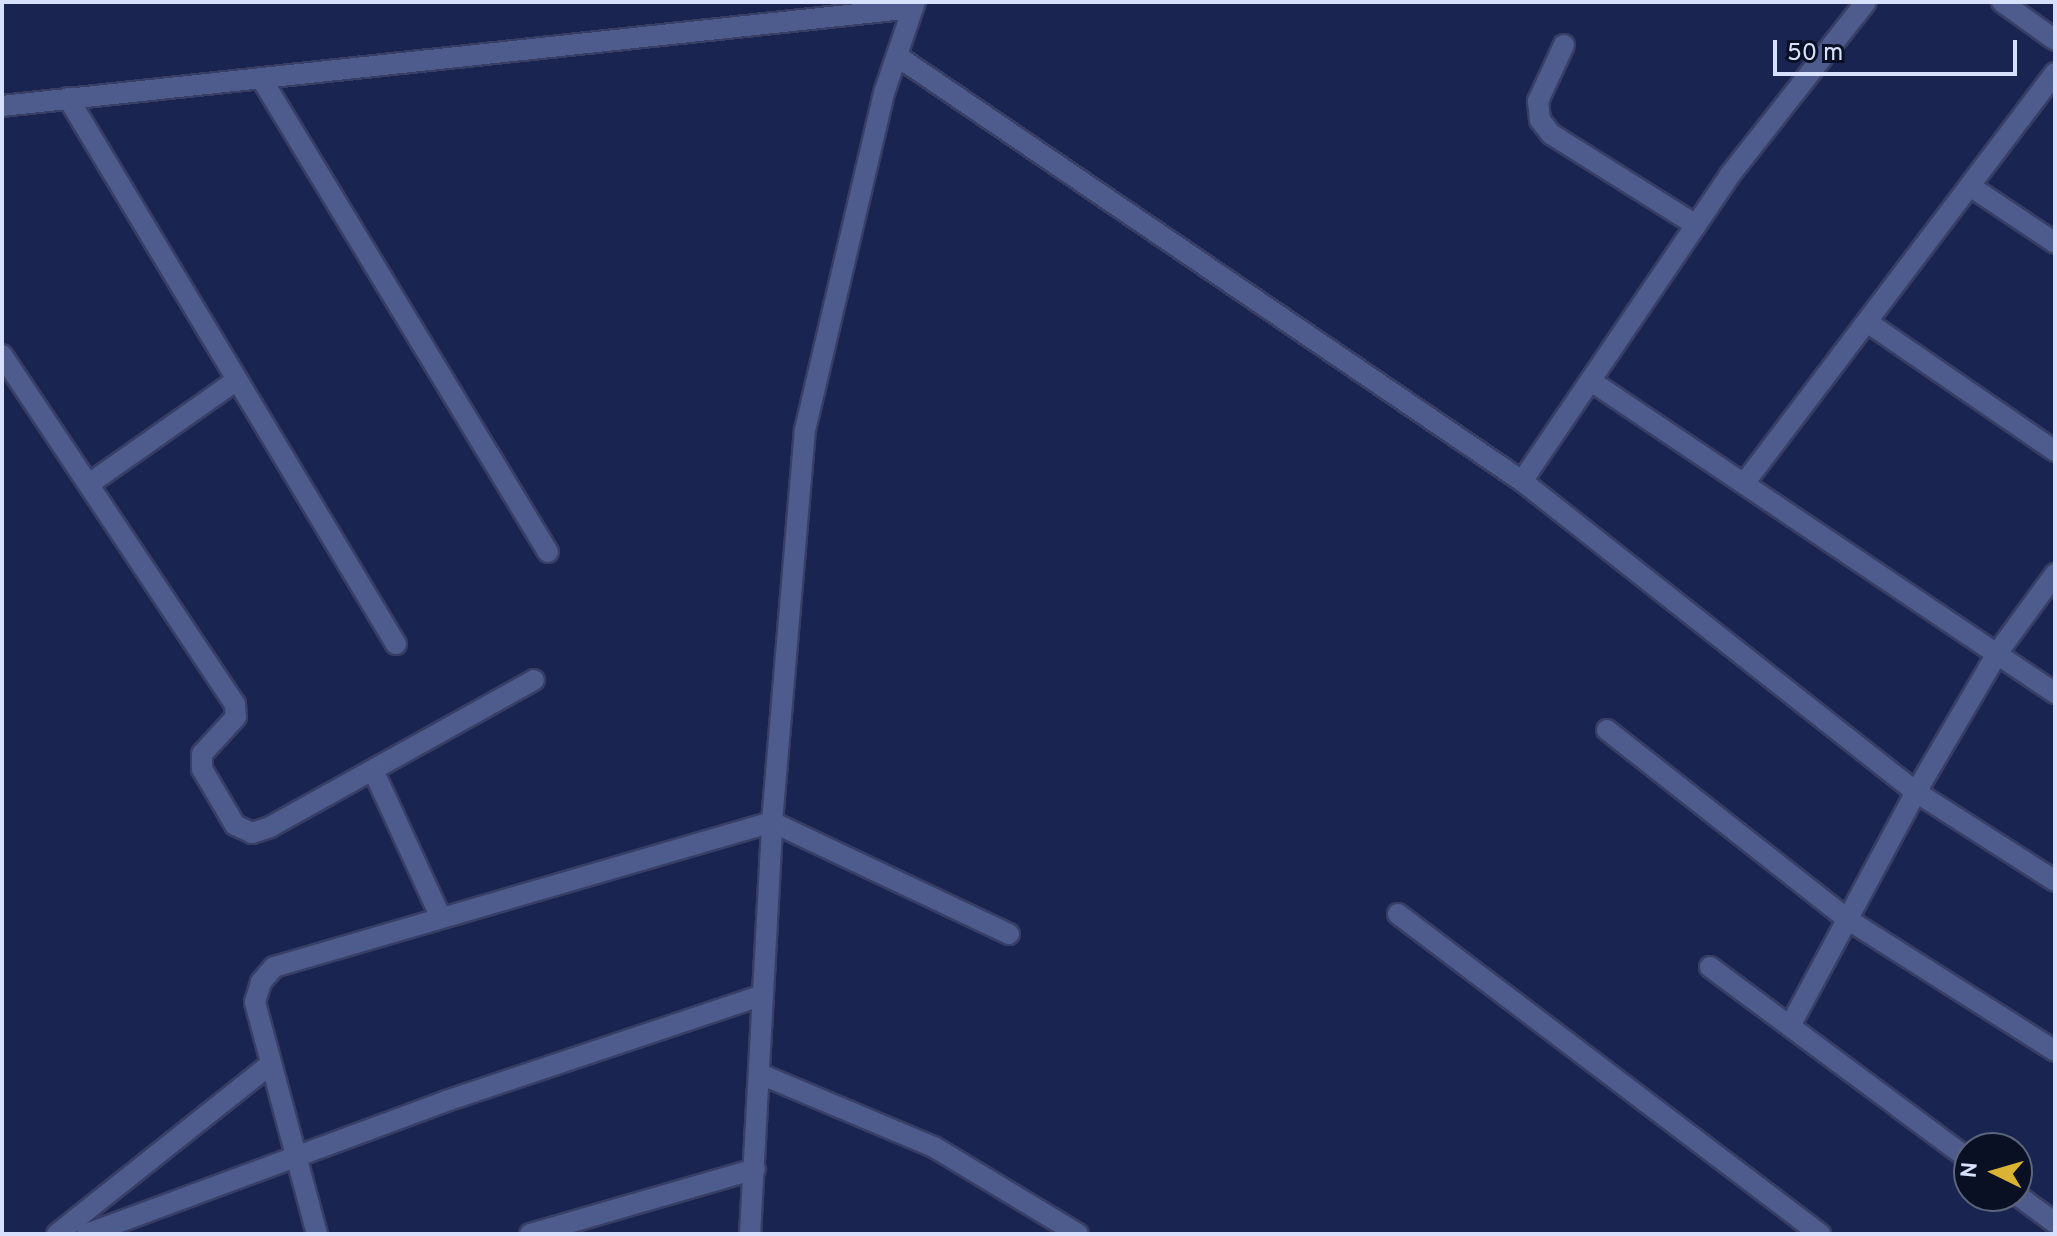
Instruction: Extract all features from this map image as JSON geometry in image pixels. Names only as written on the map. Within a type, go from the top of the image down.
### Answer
[{"type":"street","points":[[1522,481],[1696,225],[1866,2]]},
{"type":"street","points":[[2002,2],[2055,40]]},
{"type":"street","points":[[2,106],[914,5],[897,56],[805,430],[772,822],[750,1234]]},
{"type":"street","points":[[1564,45],[1538,101],[1540,120],[1551,134],[1696,225]]},
{"type":"street","points":[[897,56],[1522,481],[1916,792],[2055,881]]},
{"type":"street","points":[[1746,481],[1870,324],[2055,73]]},
{"type":"street","points":[[261,78],[548,552]]},
{"type":"street","points":[[68,98],[396,644]]},
{"type":"street","points":[[1970,186],[2055,243]]},
{"type":"street","points":[[1870,324],[2055,451]]},
{"type":"street","points":[[2,355],[235,704],[236,717],[202,754],[202,769],[235,825],[252,833],[270,827],[534,680]]},
{"type":"street","points":[[89,484],[237,380]]},
{"type":"street","points":[[1591,381],[1746,481],[2055,693]]},
{"type":"street","points":[[1790,1026],[1916,792],[1998,652],[2055,574]]},
{"type":"street","points":[[1607,730],[1847,919],[2055,1051]]},
{"type":"street","points":[[373,770],[440,916]]},
{"type":"street","points":[[317,1234],[255,1002],[261,982],[274,967],[440,916],[772,822],[1009,934]]},
{"type":"street","points":[[1398,914],[1820,1234]]},
{"type":"street","points":[[1710,967],[1953,1147]]},
{"type":"street","points":[[87,1234],[298,1160],[446,1101],[762,995]]},
{"type":"street","points":[[57,1234],[271,1064]]},
{"type":"street","points":[[760,1074],[934,1147],[1078,1234]]},
{"type":"street","points":[[530,1234],[755,1169]]},
{"type":"street","points":[[2033,1207],[2055,1223]]}]
